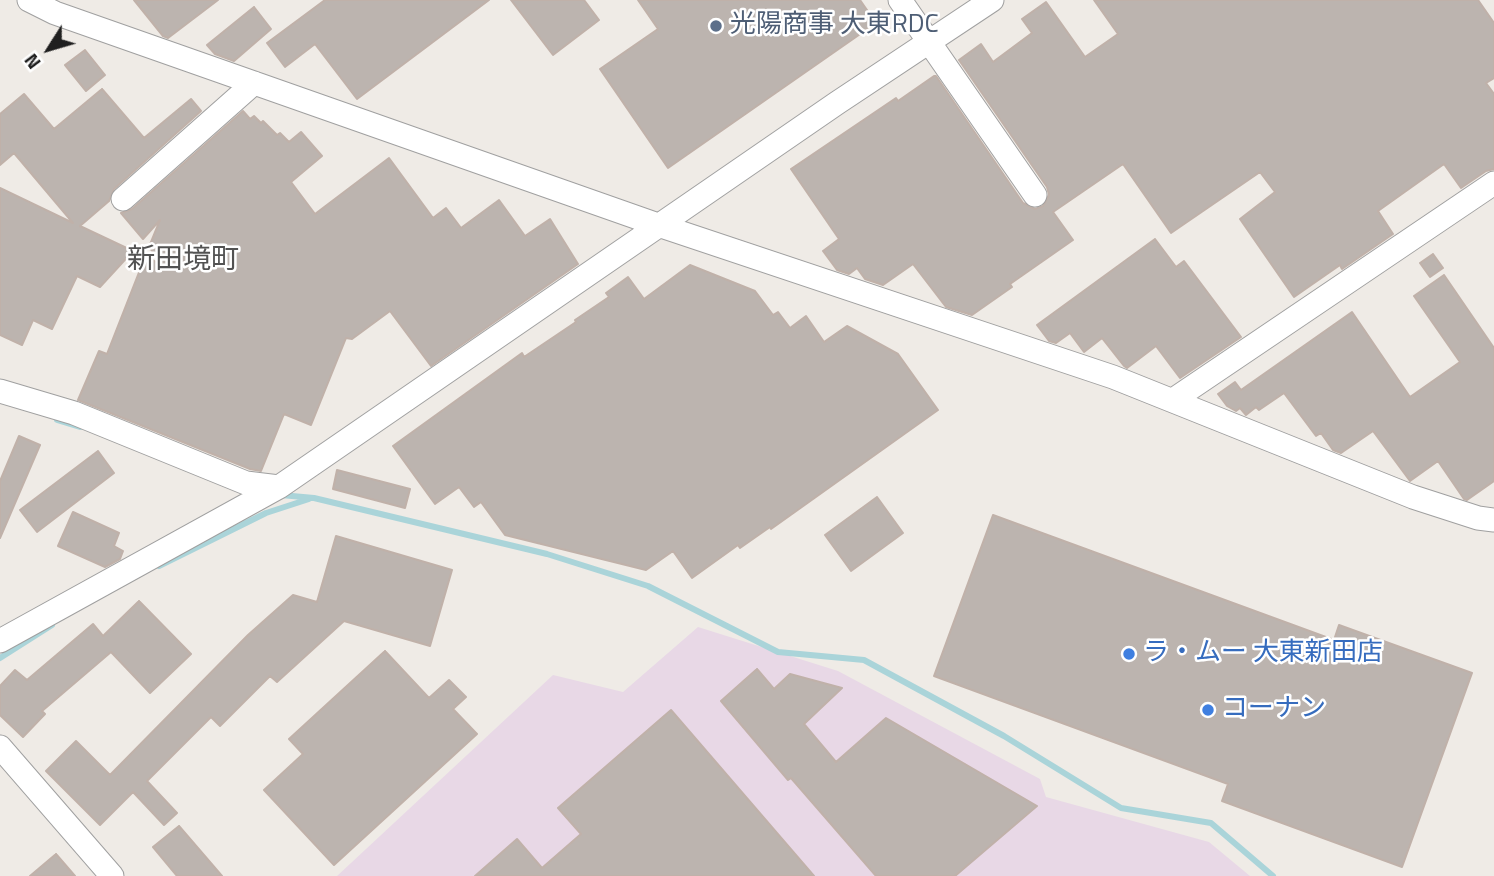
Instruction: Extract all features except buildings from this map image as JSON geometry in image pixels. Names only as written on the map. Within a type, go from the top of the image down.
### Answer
[{"type":"street","points":[[29,0],[55,13],[661,226],[1113,377],[1413,496],[1478,518],[1494,520]]},
{"type":"street","points":[[900,0],[1035,195]]},
{"type":"street","points":[[0,641],[279,486],[661,226],[836,103],[992,0]]},
{"type":"street","points":[[122,200],[254,83]]},
{"type":"street","points":[[1172,400],[1494,183]]},
{"type":"street","points":[[0,391],[74,413],[246,483],[279,486]]},
{"type":"street","points":[[0,747],[111,876]]},
{"type":"shaded area","points":[[698,627],[838,671],[1040,779],[1046,797],[1209,842],[1250,876],[337,876],[553,675],[623,692]]},
{"type":"waterway","points":[[57,420],[80,427]]},
{"type":"waterway","points":[[281,495],[314,498],[547,554],[648,586],[778,652],[864,660],[1004,736],[1121,808],[1211,823],[1273,876]]},
{"type":"waterway","points":[[159,566],[266,513],[309,499]]},
{"type":"waterway","points":[[0,658],[52,625]]},
{"type":"place","name":"光陽商事 大東RDC","points":[[716,26]]},
{"type":"place","name":"ラ・ムー 大東新田店","points":[[1129,654]]},
{"type":"place","name":"コーナン","points":[[1208,710]]},
{"type":"district","name":"新田境町","points":[[183,261]]}]
